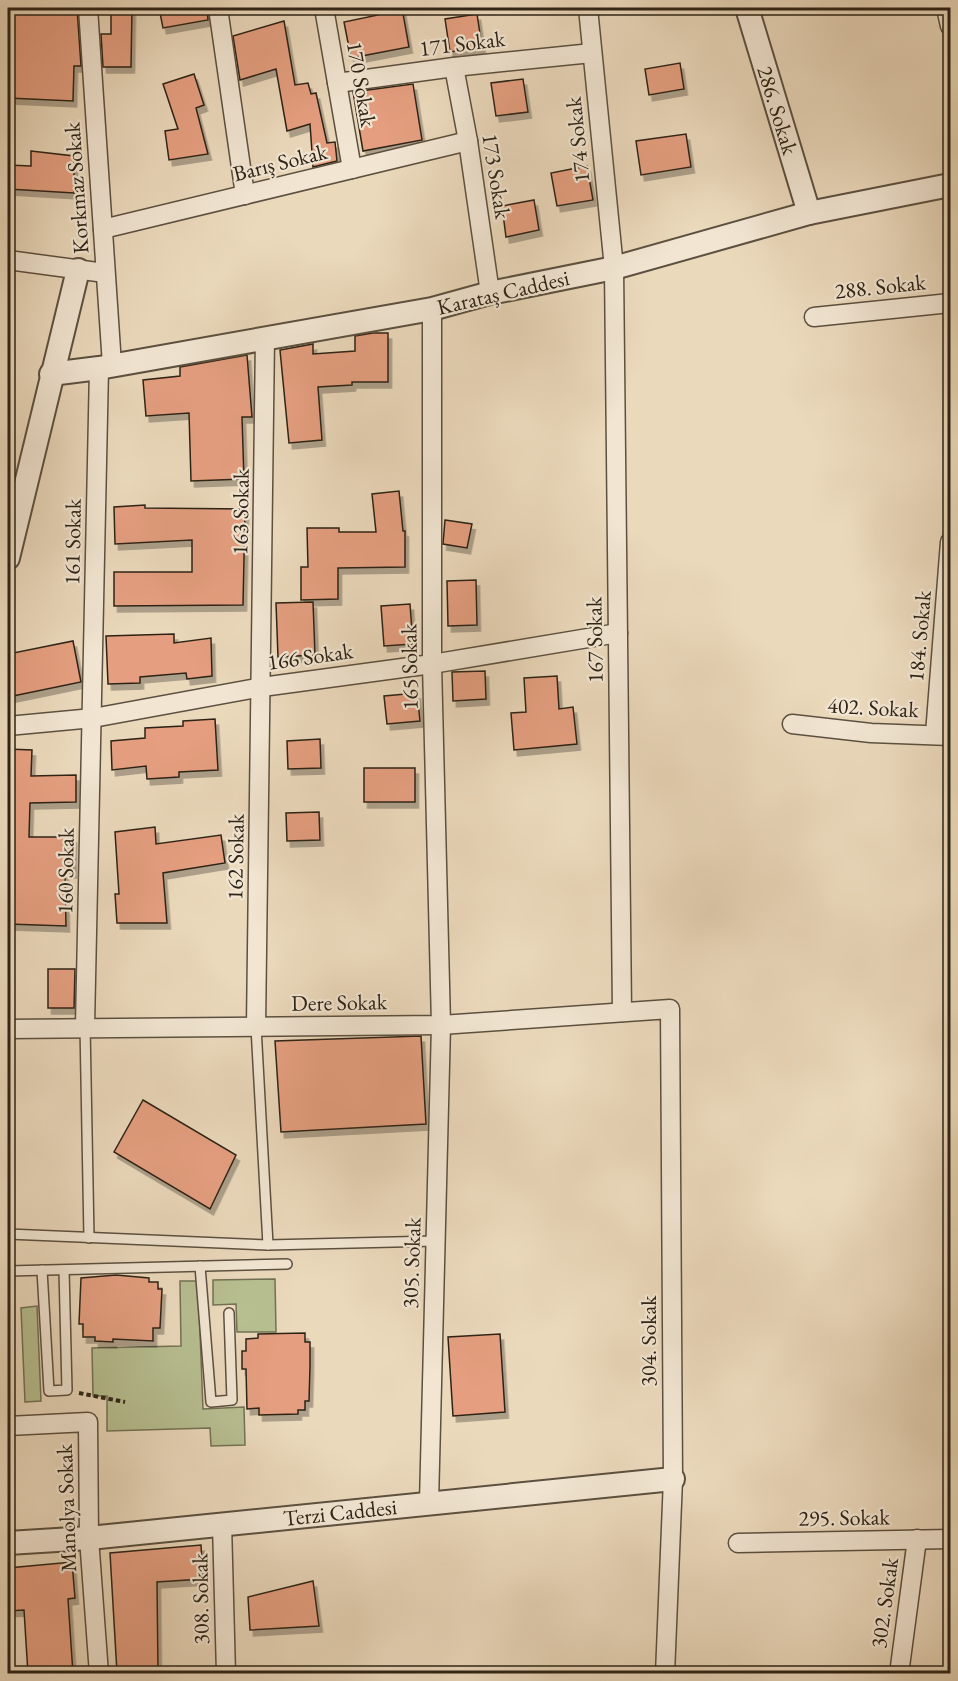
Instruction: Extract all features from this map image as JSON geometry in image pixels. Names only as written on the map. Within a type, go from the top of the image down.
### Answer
[{"type":"street","name":"Korkmaz Sokak","points":[[88,8],[103,229],[105,367]]},
{"type":"street","points":[[218,8],[245,195]]},
{"type":"street","name":"170 Sokak","points":[[324,8],[352,169]]},
{"type":"street","name":"174 Sokak","points":[[588,8],[614,268]]},
{"type":"street","name":"286. Sokak","points":[[747,8],[809,213]]},
{"type":"street","points":[[946,8],[951,26]]},
{"type":"street","name":"171 Sokak","points":[[337,83],[454,67],[592,53]]},
{"type":"street","name":"173 Sokak","points":[[454,67],[468,141],[490,292]]},
{"type":"street","name":"Barış Sokak","points":[[103,229],[468,141]]},
{"type":"street","name":"Karataş Caddesi","points":[[51,374],[105,367],[432,309],[490,292],[614,268],[809,213],[951,185]]},
{"type":"street","points":[[8,260],[105,273]]},
{"type":"street","name":"167 Sokak","points":[[614,268],[622,1012]]},
{"type":"street","points":[[8,558],[78,270]]},
{"type":"street","name":"288. Sokak","points":[[814,317],[951,303]]},
{"type":"street","name":"165 Sokak","points":[[432,309],[432,664],[441,1025]]},
{"type":"street","name":"163 Sokak","points":[[262,687],[266,337]]},
{"type":"street","name":"161 Sokak","points":[[93,718],[105,367]]},
{"type":"street","name":"184. Sokak","points":[[943,735],[951,542]]},
{"type":"street","name":"166 Sokak","points":[[8,726],[93,718],[262,687],[432,664],[618,633]]},
{"type":"street","name":"162 Sokak","points":[[256,1028],[262,687]]},
{"type":"street","name":"160 Sokak","points":[[86,1026],[93,718]]},
{"type":"street","name":"402. Sokak","points":[[792,724],[871,733],[943,735]]},
{"type":"street","name":"Dere Sokak","points":[[8,1029],[86,1026],[256,1028],[441,1025],[670,1009]]},
{"type":"street","name":"304. Sokak","points":[[665,1674],[673,1479],[670,1009]]},
{"type":"street","name":"305. Sokak","points":[[429,1503],[441,1025]]},
{"type":"street","name":"Manolya Sokak","points":[[8,1426],[88,1422],[89,1538],[99,1674]]},
{"type":"street","name":"Terzi Caddesi","points":[[8,1543],[89,1538],[673,1479]]},
{"type":"street","name":"308. Sokak","points":[[222,1524],[226,1674]]},
{"type":"street","name":"302. Sokak","points":[[899,1674],[917,1539]]},
{"type":"street","name":"295. Sokak","points":[[738,1544],[951,1539]]},
{"type":"lane","points":[[86,1026],[89,1238]]},
{"type":"lane","points":[[256,1028],[268,1245]]},
{"type":"lane","points":[[8,1234],[268,1245],[436,1241]]},
{"type":"lane","points":[[8,1271],[286,1264]]},
{"type":"lane","points":[[200,1266],[211,1402],[232,1400],[229,1313]]},
{"type":"lane","points":[[42,1270],[49,1391],[67,1390],[64,1270]]},
{"type":"path","points":[[67,1390],[125,1402]]},
{"type":"green space","points":[[275,1279],[276,1332],[237,1332],[236,1304],[213,1305],[213,1280]]},
{"type":"green space","points":[[180,1281],[198,1281],[203,1409],[244,1407],[245,1445],[211,1446],[210,1428],[107,1431],[107,1396],[93,1396],[92,1348],[181,1346]]},
{"type":"green space","points":[[37,1306],[41,1401],[25,1402],[21,1308]]},
{"type":"building","points":[[8,8],[77,8],[81,66],[74,66],[73,101],[8,98]]},
{"type":"building","points":[[111,8],[132,8],[131,67],[103,67],[101,34],[111,34]]},
{"type":"building","points":[[159,8],[207,8],[208,20],[163,28]]},
{"type":"building","points":[[377,8],[402,8],[409,47],[351,58],[344,22],[378,15]]},
{"type":"building","points":[[477,14],[482,47],[450,52],[445,19]]},
{"type":"building","points":[[284,21],[295,85],[308,83],[311,94],[316,93],[327,143],[335,142],[337,161],[313,167],[310,124],[287,131],[276,69],[240,80],[233,36]]},
{"type":"building","points":[[680,63],[684,89],[649,95],[645,69]]},
{"type":"building","points":[[194,74],[204,105],[196,108],[208,154],[169,160],[165,131],[178,129],[163,84]]},
{"type":"building","points":[[523,79],[528,112],[496,116],[491,83]]},
{"type":"building","points":[[413,84],[422,140],[363,151],[353,92]]},
{"type":"building","points":[[686,134],[691,167],[641,175],[636,141]]},
{"type":"building","points":[[31,151],[74,156],[74,193],[8,189],[8,165],[31,166]]},
{"type":"building","points":[[587,166],[593,200],[557,206],[551,173]]},
{"type":"building","points":[[534,200],[539,230],[506,237],[502,206]]},
{"type":"building","points":[[388,333],[388,382],[352,382],[352,385],[318,387],[322,440],[289,443],[280,350],[313,344],[313,354],[355,351],[355,336]]},
{"type":"building","points":[[247,355],[252,417],[242,417],[244,479],[191,481],[189,413],[146,416],[143,380],[180,376],[180,367]]},
{"type":"building","points":[[399,491],[403,531],[405,531],[405,567],[338,568],[338,599],[301,600],[301,567],[308,567],[307,528],[339,528],[339,532],[376,532],[372,494]]},
{"type":"building","points":[[145,505],[145,508],[245,509],[243,605],[114,606],[114,572],[192,572],[192,540],[115,544],[114,507]]},
{"type":"building","points":[[445,520],[472,524],[467,548],[443,544]]},
{"type":"building","points":[[476,580],[477,625],[448,626],[447,581]]},
{"type":"building","points":[[313,602],[315,655],[278,657],[276,603]]},
{"type":"building","points":[[410,604],[413,644],[384,646],[381,606]]},
{"type":"building","points":[[174,634],[174,643],[211,638],[212,676],[187,679],[186,673],[140,677],[140,683],[108,684],[106,636]]},
{"type":"building","points":[[73,641],[81,682],[8,697],[8,654]]},
{"type":"building","points":[[485,671],[486,699],[453,701],[452,672]]},
{"type":"building","points":[[557,676],[559,709],[573,707],[577,744],[514,750],[511,713],[526,712],[524,678]]},
{"type":"building","points":[[417,693],[420,721],[387,724],[384,696]]},
{"type":"building","points":[[215,719],[218,770],[179,772],[179,777],[147,779],[146,766],[112,770],[111,741],[145,738],[145,728],[183,726],[183,721]]},
{"type":"building","points":[[320,739],[321,768],[288,769],[287,741]]},
{"type":"building","points":[[8,749],[32,750],[31,776],[76,775],[76,802],[30,803],[29,837],[73,837],[73,872],[65,872],[66,926],[8,924]]},
{"type":"building","points":[[364,768],[415,768],[415,802],[364,802]]},
{"type":"building","points":[[319,812],[320,840],[287,841],[286,813]]},
{"type":"building","points":[[155,827],[156,844],[221,835],[225,863],[163,873],[167,923],[117,923],[115,894],[119,894],[115,832]]},
{"type":"building","points":[[48,969],[75,969],[74,1008],[48,1008]]},
{"type":"building","points":[[421,1036],[426,1124],[281,1132],[275,1041]]},
{"type":"building","points":[[143,1100],[236,1155],[210,1209],[114,1152]]},
{"type":"building","points":[[116,1275],[149,1278],[149,1282],[158,1282],[158,1289],[162,1289],[160,1328],[153,1328],[153,1341],[113,1339],[113,1342],[95,1341],[95,1337],[83,1337],[83,1324],[79,1324],[81,1278]]},
{"type":"building","points":[[305,1333],[305,1342],[310,1342],[310,1367],[309,1401],[305,1401],[305,1410],[298,1410],[298,1414],[259,1415],[259,1408],[247,1409],[246,1369],[242,1369],[242,1351],[246,1351],[246,1339],[258,1338],[258,1334]]},
{"type":"building","points":[[500,1334],[505,1412],[453,1416],[448,1337]]},
{"type":"building","points":[[201,1545],[203,1579],[157,1582],[158,1671],[117,1673],[110,1553]]},
{"type":"building","points":[[72,1562],[75,1598],[68,1599],[73,1674],[28,1674],[24,1610],[8,1611],[8,1568]]},
{"type":"building","points":[[313,1581],[319,1626],[250,1630],[248,1597]]}]
